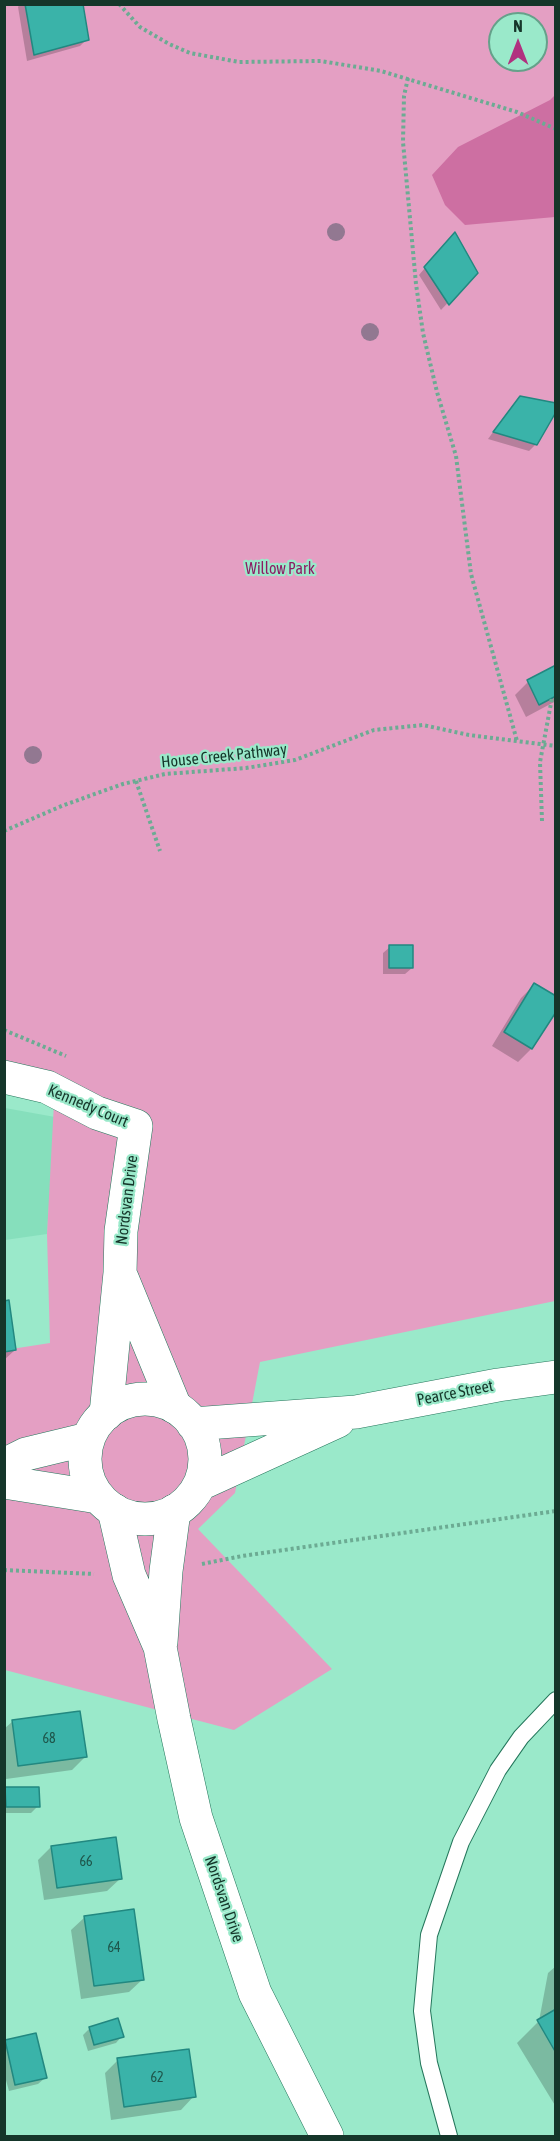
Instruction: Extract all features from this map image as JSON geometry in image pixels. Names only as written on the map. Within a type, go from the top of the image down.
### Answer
[{"type":"street","name":"Kennedy Court","points":[[4,1077],[46,1087],[98,1113],[136,1126]]},
{"type":"street","name":"Nordsvan Drive","points":[[97,1427],[120,1274],[121,1231],[136,1126]]},
{"type":"street","name":"Nordsvan Drive","points":[[120,1274],[184,1415]]},
{"type":"street","name":"Pearce Street","points":[[184,1415],[356,1412],[498,1385],[555,1377]]},
{"type":"street","points":[[4,1465],[26,1454],[97,1427],[121,1404],[139,1400],[158,1400],[184,1415],[199,1432],[204,1449],[205,1467],[200,1484],[191,1498],[174,1511],[146,1519],[129,1517],[106,1504],[4,1482]]},
{"type":"street","name":"Pearce Street","points":[[200,1484],[356,1412]]},
{"type":"street","points":[[97,1427],[85,1459],[88,1479],[106,1504]]},
{"type":"street","name":"Nordsvan Drive","points":[[106,1504],[129,1575],[160,1647],[196,1818],[255,1993],[327,2136]]},
{"type":"street","name":"Nordsvan Drive","points":[[160,1647],[166,1571],[174,1511]]},
{"type":"lane","points":[[449,2136],[429,2063],[422,2011],[429,1935],[461,1842],[498,1770],[521,1737],[555,1700]]},
{"type":"path","points":[[119,4],[140,27],[190,53],[239,62],[321,61],[367,68],[408,78],[517,112],[555,129]]},
{"type":"path","points":[[408,78],[404,96],[403,142],[416,284],[423,333],[456,456],[471,574],[517,741]]},
{"type":"path","points":[[542,821],[540,762],[552,698]]},
{"type":"path","name":"House Creek Pathway","points":[[4,831],[64,805],[136,781],[192,770],[246,768],[283,763],[316,753],[348,738],[374,730],[399,726],[423,725],[469,735],[555,746]]},
{"type":"path","points":[[136,781],[160,851]]},
{"type":"path","points":[[166,1571],[242,1556],[555,1511]]},
{"type":"path","points":[[4,1570],[129,1575]]},
{"type":"shaded area","points":[[555,95],[555,217],[465,225],[445,205],[432,175],[458,147],[550,100]]},
{"type":"shaded area","points":[[5,1108],[55,1117],[47,1234],[5,1240]]},
{"type":"green space","name":"Willow Park","points":[[5,5],[555,5],[555,1301],[260,1362],[235,1493],[198,1529],[332,1669],[234,1730],[5,1670],[5,1350],[50,1343],[47,1234],[55,1084],[5,1078]]},
{"type":"building","points":[[25,4],[83,4],[89,40],[34,55]]},
{"type":"building","points":[[455,232],[478,273],[449,305],[424,267]]},
{"type":"building","points":[[520,396],[556,403],[556,412],[537,445],[493,432]]},
{"type":"building","points":[[556,665],[556,696],[539,705],[527,680]]},
{"type":"building","points":[[389,945],[413,945],[413,968],[389,968]]},
{"type":"building","points":[[534,983],[556,996],[556,1012],[532,1049],[504,1032]]},
{"type":"building","points":[[9,1300],[16,1350],[4,1352],[4,1301]]},
{"type":"building","points":[[80,1711],[87,1757],[18,1766],[12,1720]]},
{"type":"building","points":[[5,1787],[39,1787],[40,1807],[6,1807]]},
{"type":"building","points":[[116,1837],[122,1879],[57,1888],[51,1846]]},
{"type":"building","points":[[134,1909],[144,1980],[94,1986],[84,1916]]},
{"type":"building","points":[[556,2009],[556,2053],[537,2020]]},
{"type":"building","points":[[118,2018],[124,2037],[94,2045],[89,2027]]},
{"type":"building","points":[[36,2033],[47,2078],[15,2085],[5,2040]]},
{"type":"building","points":[[189,2049],[196,2097],[124,2107],[117,2058]]}]
